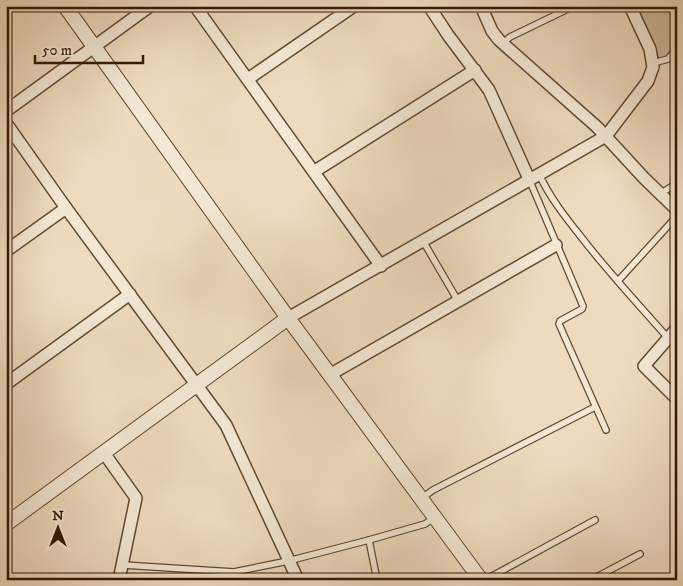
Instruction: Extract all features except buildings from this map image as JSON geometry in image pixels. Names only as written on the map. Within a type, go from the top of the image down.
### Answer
[{"type":"street","points":[[65,6],[288,318],[422,498],[480,580]]},
{"type":"street","points":[[6,111],[150,6]]},
{"type":"street","points":[[195,6],[315,171],[381,266]]},
{"type":"street","points":[[248,79],[354,6]]},
{"type":"street","points":[[429,6],[494,99],[534,177]]},
{"type":"street","points":[[481,6],[492,31],[502,44],[606,136],[677,210]]},
{"type":"street","points":[[7,521],[104,453],[288,318],[606,136],[652,73],[653,63],[650,49],[630,6]]},
{"type":"street","points":[[315,171],[475,70]]},
{"type":"street","points":[[6,123],[66,208],[226,425],[298,580]]},
{"type":"street","points":[[6,252],[66,208]]},
{"type":"street","points":[[331,374],[556,245]]},
{"type":"street","points":[[6,384],[130,294]]},
{"type":"street","points":[[677,328],[644,366],[677,399]]},
{"type":"street","points":[[104,453],[136,498],[119,580]]},
{"type":"lane","points":[[502,44],[510,37],[574,6]]},
{"type":"lane","points":[[653,63],[668,59],[677,48]]},
{"type":"lane","points":[[534,177],[556,245],[583,306],[582,309],[560,321],[559,324],[606,430]]},
{"type":"lane","points":[[534,177],[546,188],[608,272],[668,338]]},
{"type":"lane","points":[[660,194],[677,183]]},
{"type":"lane","points":[[618,282],[677,216]]},
{"type":"lane","points":[[423,241],[458,301]]},
{"type":"lane","points":[[422,498],[433,490],[595,406]]},
{"type":"lane","points":[[123,565],[234,572],[288,562],[369,540],[425,524],[435,517]]},
{"type":"lane","points":[[485,580],[595,520]]},
{"type":"lane","points":[[369,540],[377,580]]},
{"type":"lane","points":[[591,580],[640,554]]},
{"type":"lane","points":[[233,580],[234,572]]},
{"type":"shaded area","points":[[636,6],[677,6],[677,44],[666,57],[659,58]]}]
